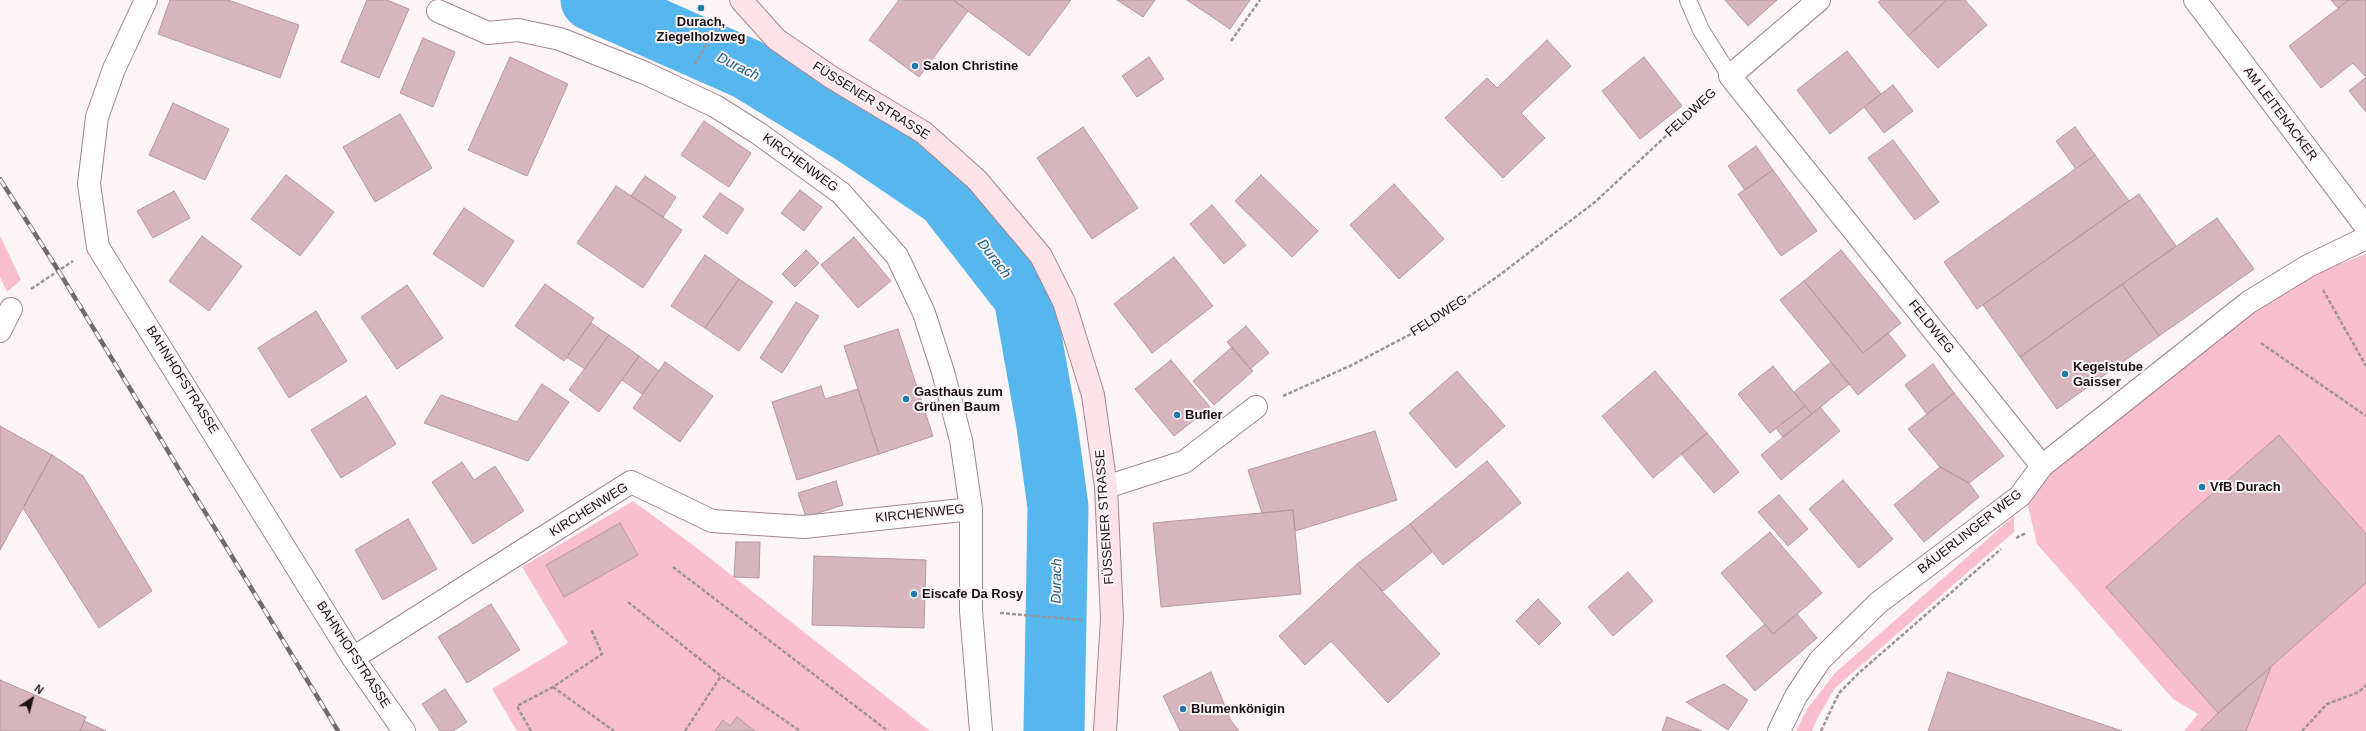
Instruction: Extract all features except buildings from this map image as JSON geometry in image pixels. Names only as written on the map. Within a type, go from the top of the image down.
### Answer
[{"type":"main road","name":"FÜSSENER STRASSE","points":[[741,0],[776,39],[831,77],[923,132],[977,180],[1041,256],[1064,302],[1093,395],[1106,487],[1112,619],[1105,731]]},
{"type":"street","name":"BAHNHOFSTRASSE","points":[[146,0],[114,69],[97,117],[89,184],[98,247],[353,658],[404,731]]},
{"type":"street","points":[[1730,76],[1819,0]]},
{"type":"street","name":"AM LEITENACKER","points":[[2195,0],[2366,227]]},
{"type":"street","name":"KIRCHENWEG","points":[[438,11],[488,33],[518,30],[560,39],[645,73],[715,106],[758,133],[841,192],[897,256],[924,313],[943,372],[961,440],[971,508],[971,612],[981,731]]},
{"type":"street","name":"FELDWEG","points":[[1730,76],[2042,466]]},
{"type":"street","name":"BÄUERLINGER WEG","points":[[1779,731],[1796,696],[1820,660],[1878,603],[2020,496],[2042,466],[2250,302],[2308,266],[2366,238]]},
{"type":"street","points":[[0,331],[11,309]]},
{"type":"street","points":[[1106,487],[1184,462],[1256,408]]},
{"type":"street","name":"KIRCHENWEG","points":[[353,658],[631,482],[712,521],[804,527],[971,508]]},
{"type":"lane","points":[[1688,0],[1701,30],[1730,76]]},
{"type":"path","points":[[1231,41],[1260,0]]},
{"type":"path","points":[[695,64],[711,37]]},
{"type":"path","name":"FELDWEG","points":[[1256,408],[1352,365],[1430,324],[1501,274],[1596,202],[1730,76]]},
{"type":"path","points":[[11,309],[40,282],[98,247]]},
{"type":"path","points":[[2308,266],[2351,337],[2366,366]]},
{"type":"path","points":[[2261,343],[2366,416]]},
{"type":"path","points":[[2013,539],[2026,533]]},
{"type":"path","points":[[1821,731],[1839,693],[1860,672],[2007,544]]},
{"type":"path","points":[[673,567],[888,731]]},
{"type":"path","points":[[628,602],[721,676],[800,731]]},
{"type":"path","points":[[1034,615],[1088,621]]},
{"type":"path","points":[[532,731],[517,706],[553,687],[602,654],[591,628]]},
{"type":"path","points":[[685,731],[721,676]]},
{"type":"path","points":[[2302,731],[2307,730],[2326,704],[2359,692],[2366,686]]},
{"type":"path","points":[[553,687],[614,731]]},
{"type":"shaded area","points":[[0,236],[21,280],[7,292],[0,277]]},
{"type":"shaded area","name":"VfB Durach","points":[[2366,254],[2366,731],[2184,731],[2198,714],[2173,699],[2037,544],[2027,502],[2049,472],[2255,309],[2308,276]]},
{"type":"shaded area","points":[[633,501],[693,545],[930,731],[755,731],[737,717],[730,726],[723,720],[715,731],[517,731],[492,689],[568,643],[522,567]]},
{"type":"shaded area","points":[[2014,516],[2014,532],[1835,688],[1818,717],[1812,731],[1796,731],[1807,709],[1835,673]]},
{"type":"waterway","name":"Durach","points":[[591,0],[747,69],[853,134],[946,197],[1024,297],[1047,426],[1058,507],[1054,731]]},
{"type":"railway","points":[[0,179],[58,270],[338,731]]},
{"type":"place","name":"Durach, Ziegelholzweg","points":[[701,8]]},
{"type":"place","name":"Salon Christine","points":[[915,66]]},
{"type":"place","name":"Kegelstube Gaisser","points":[[2065,374]]},
{"type":"place","name":"Gasthaus zum Grünen Baum","points":[[906,399]]},
{"type":"place","name":"Bufler","points":[[1177,415]]},
{"type":"place","name":"VfB Durach","points":[[2202,487]]},
{"type":"place","name":"Eiscafe Da Rosy","points":[[914,594]]},
{"type":"place","name":"Blumenkönigin","points":[[1183,709]]}]
